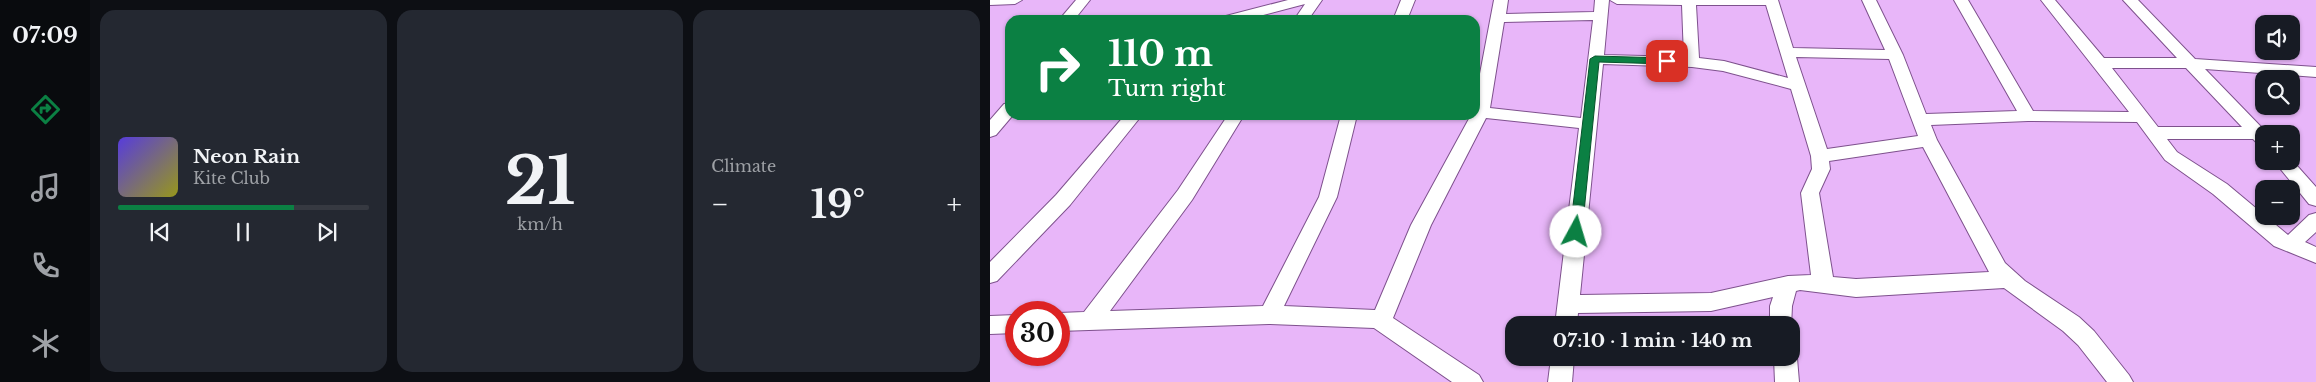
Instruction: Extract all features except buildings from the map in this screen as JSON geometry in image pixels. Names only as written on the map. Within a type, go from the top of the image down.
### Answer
[{"type":"street","points":[[990,2],[1015,0]]},
{"type":"street","points":[[1070,15],[1083,0]]},
{"type":"street","points":[[1246,15],[1304,0]]},
{"type":"street","points":[[1304,15],[1315,0]]},
{"type":"street","points":[[1402,15],[1408,0]]},
{"type":"street","points":[[1501,0],[1498,18],[1484,49],[1481,112],[1588,124]]},
{"type":"street","points":[[1617,0],[1771,0],[1820,156],[1821,169],[1810,193],[1823,283]]},
{"type":"street","points":[[1869,0],[1895,55],[1928,140],[1998,269],[2007,280],[2071,324],[2086,338],[2121,382]]},
{"type":"street","points":[[1962,0],[2028,116]]},
{"type":"street","points":[[2048,0],[2100,63],[2171,156],[2215,186],[2264,228],[2290,245],[2316,255]]},
{"type":"street","points":[[2130,0],[2255,130]]},
{"type":"street","points":[[1689,1],[1692,62]]},
{"type":"street","points":[[1498,18],[1601,8],[1567,316]]},
{"type":"street","points":[[1788,52],[1895,55]]},
{"type":"street","points":[[1595,59],[1692,62],[1724,66],[1798,86]]},
{"type":"street","points":[[2100,63],[2191,63],[2316,72]]},
{"type":"street","points":[[990,131],[1005,114]]},
{"type":"street","points":[[1920,120],[2028,116],[2255,135]]},
{"type":"street","points":[[990,275],[1050,213],[1130,120]]},
{"type":"street","points":[[1091,320],[1186,195],[1233,120]]},
{"type":"street","points":[[1269,315],[1328,197],[1348,120]]},
{"type":"street","points":[[1381,321],[1422,225],[1477,120]]},
{"type":"street","points":[[1820,156],[1928,140]]},
{"type":"street","points":[[2291,170],[2316,199]]},
{"type":"street","points":[[2290,245],[2316,220]]},
{"type":"street","points":[[1568,304],[1711,302],[1808,281],[1856,288],[2007,280]]},
{"type":"street","points":[[1782,316],[1781,306],[1788,284]]},
{"type":"street","points":[[1070,321],[1269,315],[1381,321],[1471,382]]},
{"type":"street","points":[[990,325],[1005,324]]},
{"type":"street","points":[[1560,382],[1562,366]]},
{"type":"street","points":[[1785,366],[1787,382]]},
{"type":"route","points":[[1576,232],[1595,59],[1667,61]]}]
